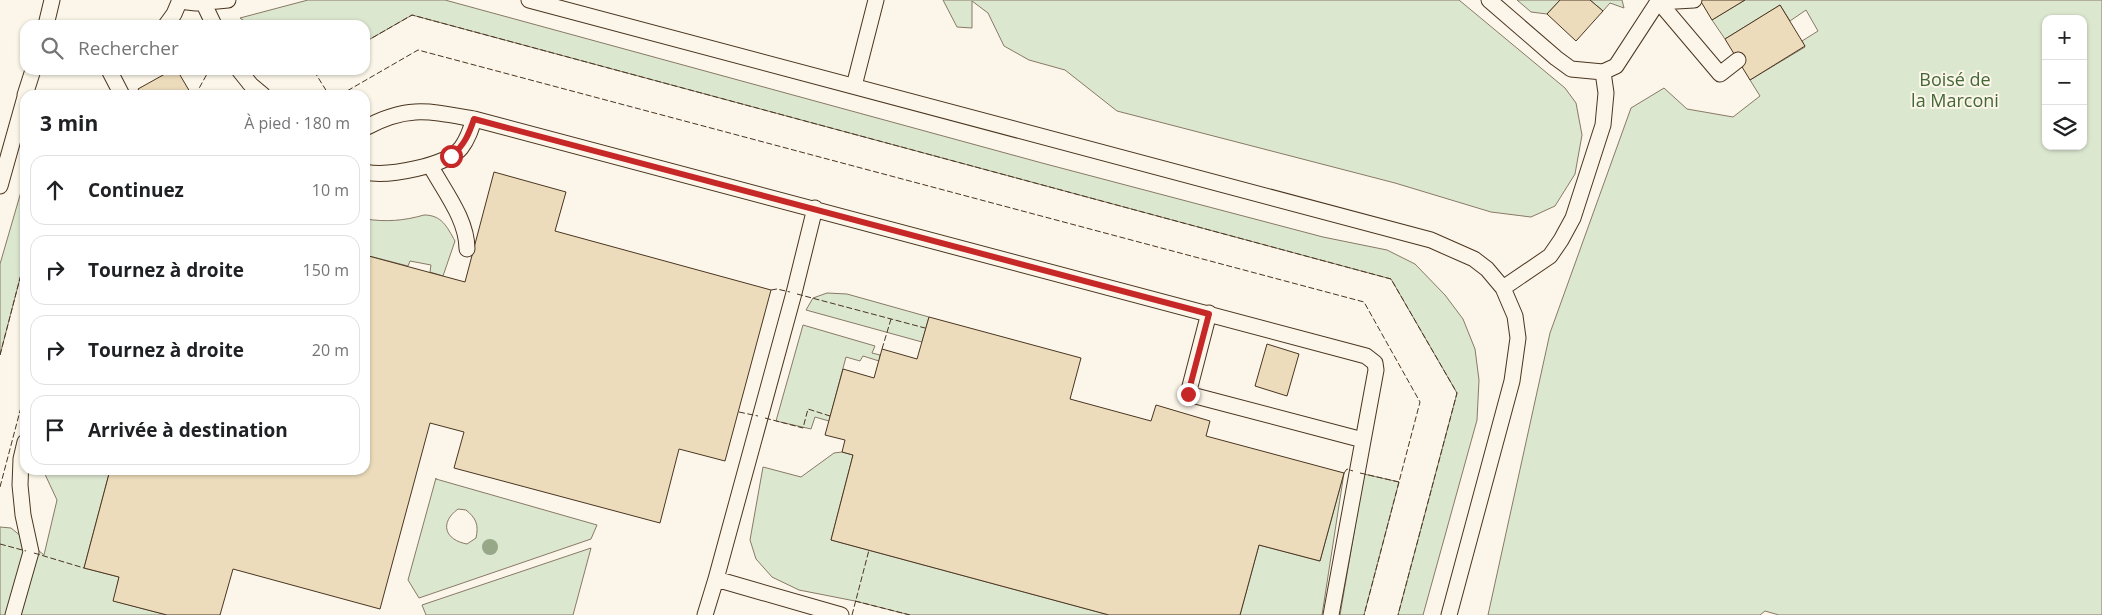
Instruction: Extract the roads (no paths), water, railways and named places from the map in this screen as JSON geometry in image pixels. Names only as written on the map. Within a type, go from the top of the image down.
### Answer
[{"type":"lane","points":[[47,20],[52,0]]},
{"type":"lane","points":[[170,20],[180,0],[203,2],[228,0]]},
{"type":"lane","points":[[529,0],[1431,240],[1474,259],[1487,269],[1503,288],[1515,316],[1518,338],[1512,381],[1449,615]]},
{"type":"lane","points":[[854,86],[876,0]]},
{"type":"lane","points":[[1489,0],[1571,69],[1603,72],[1616,66],[1659,1]]},
{"type":"lane","points":[[1659,1],[1694,0]]},
{"type":"lane","points":[[1659,1],[1720,74],[1738,60]]},
{"type":"lane","points":[[203,2],[212,20]]},
{"type":"lane","points":[[1503,288],[1550,256],[1573,218],[1603,125],[1606,93],[1603,72]]},
{"type":"lane","points":[[27,90],[31,75]]},
{"type":"lane","points":[[112,75],[119,90]]},
{"type":"lane","points":[[243,75],[257,90]]},
{"type":"lane","points":[[370,125],[385,117],[404,112],[436,112],[474,119],[815,208],[1366,356],[1375,363],[1376,370],[1331,615]]},
{"type":"lane","points":[[0,186],[20,114]]},
{"type":"lane","points":[[370,172],[390,173],[430,165],[451,156],[460,149],[469,135],[474,119]]},
{"type":"lane","points":[[430,165],[462,223],[467,236],[467,249]]},
{"type":"lane","points":[[705,615],[794,293],[815,208]]},
{"type":"lane","points":[[1209,314],[1188,394],[1363,440]]},
{"type":"lane","points":[[13,615],[31,552],[23,515],[20,475]]},
{"type":"lane","points":[[716,579],[840,615]]},
{"type":"park label","name":"Boisé de la Marconi","points":[[1955,89]]}]
